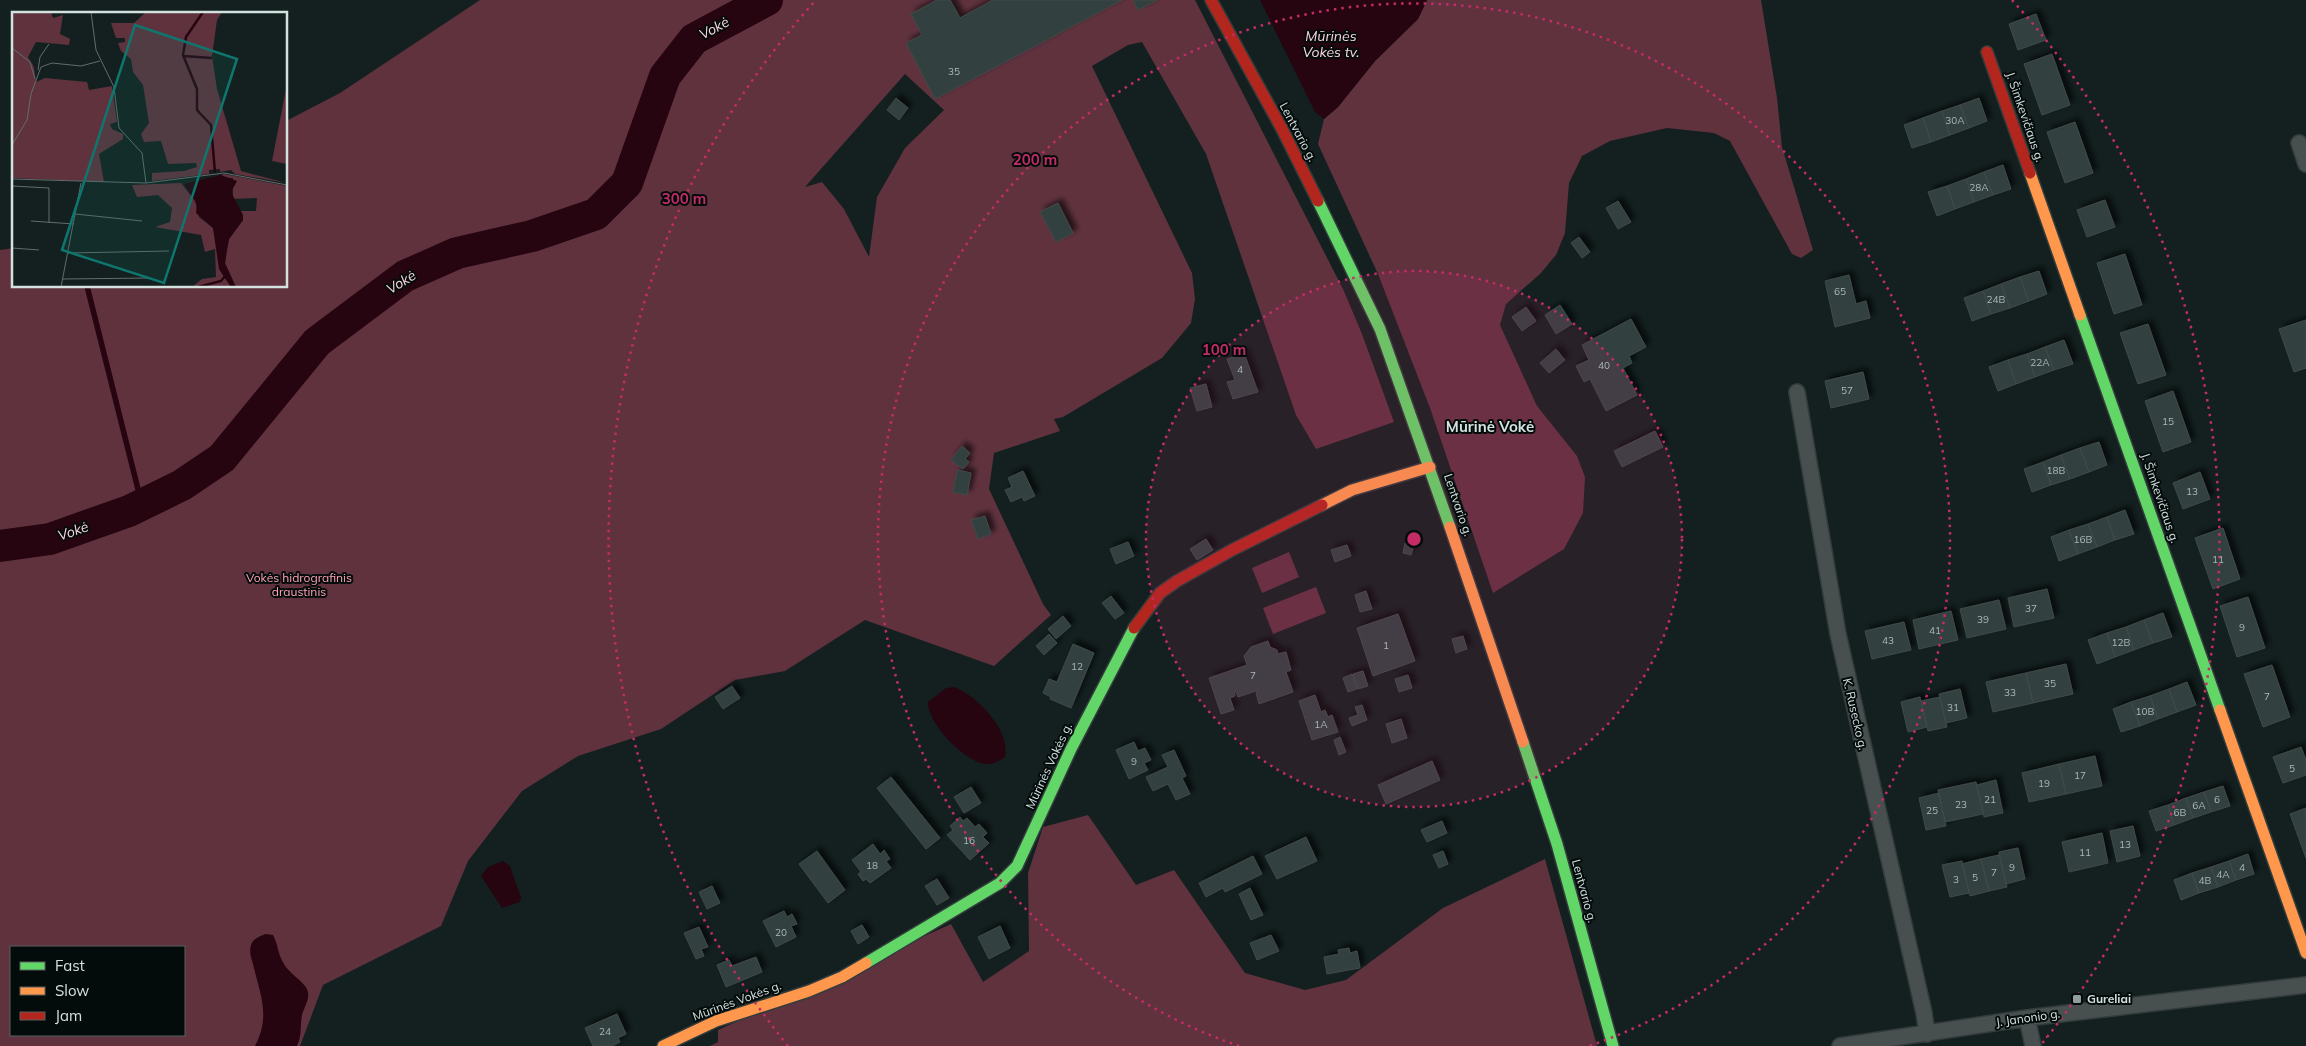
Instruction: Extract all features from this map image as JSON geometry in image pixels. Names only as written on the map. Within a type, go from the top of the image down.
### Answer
[{"type":"street","name":"Lentvario g.","points":[[1211,0],[1282,129],[1352,268],[1380,329],[1430,467],[1557,844],[1613,1046]]},
{"type":"street","name":"J. Šimkevičiaus g.","points":[[1987,52],[2306,953]]},
{"type":"street","points":[[2299,143],[2306,164]]},
{"type":"street","name":"K. Rusecko g.","points":[[1797,392],[1838,634],[1927,1034]]},
{"type":"street","name":"Mūrinės Vokės g.","points":[[663,1046],[716,1021],[809,991],[842,977],[1000,883],[1017,866],[1071,749],[1125,643],[1143,614],[1160,594],[1176,581],[1232,550],[1352,490],[1430,467]]},
{"type":"street","name":"J. Janonio g.","points":[[1840,1046],[2027,1018],[2306,985]]},
{"type":"street","points":[[2027,1018],[2032,1046]]},
{"type":"green space","name":"Vokės hidrografinis draustinis","points":[[480,0],[1195,0],[1343,289],[1362,334],[1394,422],[1316,449],[1296,415],[1206,154],[1142,42],[1128,45],[1092,66],[1192,273],[1195,299],[1191,323],[1162,358],[1063,417],[1054,419],[1060,431],[994,453],[989,489],[1043,604],[1051,615],[994,666],[865,620],[785,671],[735,680],[661,729],[578,756],[522,791],[468,861],[441,926],[323,985],[300,1046],[0,1046],[0,250],[12,248],[12,288],[288,288],[288,120],[340,93]],"holes":[[[905,74],[944,110],[905,148],[877,197],[869,257],[844,209],[822,182],[805,187]]]},
{"type":"green space","points":[[1427,0],[1761,0],[1777,98],[1782,147],[1813,250],[1801,258],[1792,254],[1730,141],[1714,133],[1667,128],[1610,141],[1582,156],[1569,183],[1565,233],[1556,255],[1540,274],[1506,304],[1500,325],[1537,406],[1577,456],[1585,477],[1583,513],[1564,549],[1493,593],[1430,408],[1378,274],[1318,144],[1324,119],[1338,107],[1375,61],[1418,19]]},
{"type":"green space","points":[[1289,552],[1299,577],[1262,593],[1252,568]]},
{"type":"green space","points":[[1316,587],[1326,613],[1273,634],[1263,608]]},
{"type":"green space","points":[[1088,815],[1136,885],[1174,870],[1245,973],[1305,990],[1346,980],[1443,908],[1545,859],[1597,1046],[710,1046],[718,1042],[718,1030],[951,924],[983,982],[1029,951],[1028,873],[1043,827]]},
{"type":"water","name":"Mūrinės Vokės tv.","points":[[1260,0],[1427,0],[1418,19],[1375,61],[1338,107],[1324,119],[1315,112]]},
{"type":"water","points":[[955,687],[973,698],[991,716],[1003,736],[1006,747],[1005,757],[992,764],[978,762],[959,750],[941,731],[929,711],[928,702],[946,688]]},
{"type":"water","points":[[503,861],[510,866],[521,898],[520,902],[502,908],[481,876],[488,867]]},
{"type":"water","points":[[266,934],[273,935],[284,964],[303,983],[308,993],[297,1046],[255,1046],[262,1025],[263,1005],[250,950],[253,941]]},
{"type":"building","points":[[937,0],[950,0],[960,18],[993,0],[1122,0],[935,99],[906,43],[922,35],[911,14]]},
{"type":"building","points":[[1133,0],[1157,0],[1138,10]]},
{"type":"building","points":[[2036,14],[2046,40],[2018,50],[2009,24]]},
{"type":"building","points":[[2052,54],[2070,105],[2042,115],[2024,64]]},
{"type":"building","points":[[896,98],[908,108],[899,120],[887,110]]},
{"type":"building","points":[[1979,98],[1987,121],[1969,128],[1960,105]]},
{"type":"building","points":[[1960,105],[1969,128],[1950,135],[1942,111]]},
{"type":"building","points":[[1942,111],[1950,135],[1931,142],[1923,118]]},
{"type":"building","points":[[1923,118],[1931,142],[1912,148],[1904,125]]},
{"type":"building","points":[[2075,122],[2093,173],[2065,183],[2047,132]]},
{"type":"building","points":[[2003,165],[2011,189],[1993,195],[1984,172]]},
{"type":"building","points":[[1984,172],[1993,195],[1974,202],[1966,179]]},
{"type":"building","points":[[1966,179],[1974,202],[1955,209],[1947,186]]},
{"type":"building","points":[[1947,186],[1955,209],[1937,216],[1928,192]]},
{"type":"building","points":[[2105,200],[2115,227],[2087,237],[2077,210]]},
{"type":"building","points":[[1618,201],[1631,222],[1618,229],[1606,208]]},
{"type":"building","points":[[1058,203],[1073,233],[1056,242],[1040,212]]},
{"type":"building","points":[[1579,237],[1590,252],[1582,258],[1571,243]]},
{"type":"building","points":[[2125,254],[2142,305],[2114,314],[2097,263]]},
{"type":"building","points":[[2039,271],[2047,294],[2029,301],[2020,277]]},
{"type":"building","points":[[1849,275],[1856,304],[1866,301],[1870,318],[1835,327],[1825,281]]},
{"type":"building","points":[[2020,277],[2029,301],[2010,308],[2001,284]]},
{"type":"building","points":[[2001,284],[2010,308],[1991,314],[1983,291]]},
{"type":"building","points":[[1983,291],[1991,314],[1972,321],[1964,298]]},
{"type":"building","points":[[1560,305],[1572,324],[1556,334],[1545,315]]},
{"type":"building","points":[[1526,307],[1536,321],[1522,331],[1512,317]]},
{"type":"building","points":[[1631,319],[1646,347],[1629,356],[1632,363],[1623,368],[1637,395],[1606,411],[1590,379],[1584,382],[1576,366],[1589,360],[1582,345]]},
{"type":"building","points":[[2306,320],[2306,368],[2294,372],[2279,329]]},
{"type":"building","points":[[2148,324],[2166,375],[2138,384],[2120,333]]},
{"type":"building","points":[[2064,340],[2073,364],[2054,370],[2045,347]]},
{"type":"building","points":[[2045,347],[2054,370],[2035,377],[2027,354]]},
{"type":"building","points":[[1556,349],[1565,360],[1549,373],[1540,363]]},
{"type":"building","points":[[1244,353],[1258,392],[1233,399],[1227,382],[1235,380],[1227,359]]},
{"type":"building","points":[[2027,354],[2035,377],[2016,384],[2008,360]]},
{"type":"building","points":[[2008,360],[2016,384],[1998,391],[1989,367]]},
{"type":"building","points":[[1863,372],[1869,399],[1831,408],[1825,381]]},
{"type":"building","points":[[1206,384],[1212,407],[1197,411],[1190,388]]},
{"type":"building","points":[[2173,391],[2191,442],[2163,452],[2145,401]]},
{"type":"building","points":[[1655,431],[1663,447],[1622,467],[1614,451]]},
{"type":"building","points":[[2099,442],[2107,465],[2089,472],[2080,448]]},
{"type":"building","points":[[962,446],[970,453],[965,459],[969,462],[963,469],[951,460]]},
{"type":"building","points":[[2080,448],[2089,472],[2070,479],[2061,455]]},
{"type":"building","points":[[2061,455],[2070,479],[2051,485],[2043,462]]},
{"type":"building","points":[[2043,462],[2051,485],[2032,492],[2024,469]]},
{"type":"building","points":[[957,470],[971,473],[967,495],[953,492]]},
{"type":"building","points":[[1023,471],[1035,496],[1024,501],[1022,497],[1011,502],[1005,490],[1012,487],[1008,478]]},
{"type":"building","points":[[2200,472],[2210,499],[2183,509],[2173,483]]},
{"type":"building","points":[[2125,510],[2134,534],[2115,540],[2107,517]]},
{"type":"building","points":[[985,516],[991,534],[978,539],[971,520]]},
{"type":"building","points":[[2107,517],[2115,540],[2097,547],[2088,524]]},
{"type":"building","points":[[2088,524],[2097,547],[2078,554],[2069,530]]},
{"type":"building","points":[[2223,528],[2240,579],[2213,589],[2195,538]]},
{"type":"building","points":[[2069,530],[2078,554],[2059,561],[2051,537]]},
{"type":"building","points":[[1206,539],[1213,550],[1197,560],[1190,549]]},
{"type":"building","points":[[1128,542],[1134,556],[1116,564],[1110,549]]},
{"type":"building","points":[[1405,543],[1414,545],[1411,555],[1403,553]]},
{"type":"building","points":[[1347,545],[1351,556],[1335,562],[1331,550]]},
{"type":"building","points":[[2047,589],[2054,618],[2014,627],[2008,598]]},
{"type":"building","points":[[1366,591],[1372,609],[1360,612],[1355,595]]},
{"type":"building","points":[[1111,596],[1124,613],[1115,619],[1102,603]]},
{"type":"building","points":[[2248,597],[2265,648],[2237,657],[2220,606]]},
{"type":"building","points":[[1999,600],[2006,629],[1967,638],[1960,609]]},
{"type":"building","points":[[1951,611],[1958,640],[1919,649],[1913,620]]},
{"type":"building","points":[[2163,613],[2172,637],[2153,643],[2144,620]]},
{"type":"building","points":[[1398,614],[1415,661],[1373,676],[1357,628]]},
{"type":"building","points":[[1063,616],[1071,626],[1056,639],[1048,629]]},
{"type":"building","points":[[2144,620],[2153,643],[2134,650],[2126,627]]},
{"type":"building","points":[[1904,622],[1911,650],[1872,659],[1865,631]]},
{"type":"building","points":[[2126,627],[2134,650],[2115,657],[2107,633]]},
{"type":"building","points":[[2107,633],[2115,657],[2097,664],[2088,640]]},
{"type":"building","points":[[1049,634],[1057,643],[1044,655],[1036,646]]},
{"type":"building","points":[[1463,636],[1467,649],[1456,653],[1452,639]]},
{"type":"building","points":[[1268,641],[1270,647],[1277,650],[1278,654],[1286,652],[1291,670],[1286,672],[1293,692],[1259,704],[1256,693],[1259,690],[1238,697],[1236,692],[1234,692],[1235,696],[1230,698],[1234,710],[1221,714],[1209,678],[1247,665],[1244,656],[1251,647]]},
{"type":"building","points":[[1073,644],[1094,653],[1071,708],[1050,699],[1051,697],[1043,693],[1049,679],[1057,682]]},
{"type":"building","points":[[2066,664],[2073,694],[2033,703],[2026,673]]},
{"type":"building","points":[[2272,665],[2290,717],[2263,727],[2244,674]]},
{"type":"building","points":[[1363,671],[1368,686],[1358,689],[1353,674]]},
{"type":"building","points":[[2026,673],[2033,703],[1993,712],[1986,682]]},
{"type":"building","points":[[1352,674],[1357,689],[1348,692],[1343,678]]},
{"type":"building","points":[[1408,675],[1412,688],[1399,692],[1395,679]]},
{"type":"building","points":[[2187,682],[2196,705],[2177,712],[2169,689]]},
{"type":"building","points":[[732,686],[740,698],[723,709],[715,697]]},
{"type":"building","points":[[1960,689],[1967,718],[1946,723],[1939,694]]},
{"type":"building","points":[[2169,689],[2177,712],[2158,719],[2150,696]]},
{"type":"building","points":[[1315,695],[1321,712],[1325,710],[1328,717],[1332,715],[1338,732],[1312,740],[1299,701]]},
{"type":"building","points":[[2150,696],[2158,719],[2140,726],[2131,702]]},
{"type":"building","points":[[1920,697],[1927,727],[1908,732],[1901,702]]},
{"type":"building","points":[[1940,697],[1947,727],[1928,731],[1921,701]]},
{"type":"building","points":[[2131,702],[2140,726],[2121,732],[2113,709]]},
{"type":"building","points":[[1362,705],[1367,720],[1352,726],[1349,718],[1358,715],[1355,707]]},
{"type":"building","points":[[1401,719],[1407,738],[1392,743],[1386,724]]},
{"type":"building","points":[[1340,737],[1346,752],[1339,755],[1334,740]]},
{"type":"building","points":[[1134,742],[1138,751],[1145,748],[1151,760],[1144,763],[1148,770],[1129,779],[1116,750]]},
{"type":"building","points":[[2301,747],[2306,760],[2306,775],[2283,783],[2273,757]]},
{"type":"building","points":[[1174,750],[1186,776],[1182,778],[1190,794],[1176,800],[1168,784],[1153,791],[1146,777],[1168,767],[1162,755]]},
{"type":"building","points":[[2095,756],[2102,786],[2066,794],[2059,764]]},
{"type":"building","points":[[1432,761],[1440,780],[1386,804],[1378,785]]},
{"type":"building","points":[[2059,764],[2066,794],[2029,802],[2022,773]]},
{"type":"building","points":[[891,777],[940,838],[926,849],[877,788]]},
{"type":"building","points":[[1996,780],[2003,813],[1984,817],[1977,785]]},
{"type":"building","points":[[1976,782],[1983,814],[1945,822],[1938,790]]},
{"type":"building","points":[[2223,786],[2230,806],[2211,812],[2204,792]]},
{"type":"building","points":[[971,787],[981,803],[964,813],[954,797]]},
{"type":"building","points":[[2204,792],[2211,812],[2193,818],[2186,798]]},
{"type":"building","points":[[1939,793],[1946,826],[1926,830],[1919,798]]},
{"type":"building","points":[[2186,798],[2193,818],[2174,825],[2168,805]]},
{"type":"building","points":[[2168,805],[2174,825],[2156,831],[2149,811]]},
{"type":"building","points":[[2306,808],[2306,858],[2290,814]]},
{"type":"building","points":[[960,817],[963,821],[967,818],[975,827],[979,824],[987,833],[983,837],[989,843],[970,860],[947,835],[953,830],[950,826]]},
{"type":"building","points":[[1442,821],[1447,833],[1427,842],[1421,830]]},
{"type":"building","points":[[2133,826],[2140,856],[2117,862],[2110,831]]},
{"type":"building","points":[[2102,833],[2108,863],[2069,872],[2062,842]]},
{"type":"building","points":[[1306,837],[1317,861],[1277,879],[1265,856]]},
{"type":"building","points":[[873,844],[880,854],[884,850],[890,859],[886,861],[891,868],[870,883],[866,879],[863,881],[858,874],[861,872],[852,860]]},
{"type":"building","points":[[2018,848],[2025,879],[2006,884],[1999,852]]},
{"type":"building","points":[[817,851],[845,890],[828,903],[799,864]]},
{"type":"building","points":[[1443,851],[1448,864],[1439,868],[1433,855]]},
{"type":"building","points":[[2248,854],[2254,874],[2236,880],[2229,861]]},
{"type":"building","points":[[1999,855],[2007,887],[1989,891],[1981,859]]},
{"type":"building","points":[[1253,856],[1262,874],[1225,892],[1223,888],[1206,897],[1199,883]]},
{"type":"building","points":[[1981,859],[1989,891],[1970,896],[1962,864]]},
{"type":"building","points":[[1962,861],[1969,893],[1950,897],[1942,865]]},
{"type":"building","points":[[2229,861],[2236,880],[2218,887],[2211,867]]},
{"type":"building","points":[[2211,867],[2218,887],[2199,893],[2192,873]]},
{"type":"building","points":[[2192,873],[2199,893],[2181,900],[2174,880]]},
{"type":"building","points":[[937,879],[949,898],[937,905],[925,886]]},
{"type":"building","points":[[712,886],[720,903],[707,909],[699,892]]},
{"type":"building","points":[[1250,888],[1263,915],[1251,920],[1239,894]]},
{"type":"building","points":[[784,911],[787,917],[792,914],[797,924],[791,926],[796,937],[776,947],[763,921]]},
{"type":"building","points":[[862,925],[869,937],[858,944],[851,931]]},
{"type":"building","points":[[1000,926],[1010,948],[989,959],[978,937]]},
{"type":"building","points":[[699,927],[708,947],[701,949],[704,956],[696,959],[684,933]]},
{"type":"building","points":[[1271,935],[1279,951],[1257,960],[1250,943]]},
{"type":"building","points":[[1349,948],[1350,953],[1357,951],[1360,968],[1327,974],[1324,957],[1339,954],[1338,950]]},
{"type":"building","points":[[756,957],[762,972],[726,987],[717,965],[729,960],[732,966]]},
{"type":"building","points":[[617,1014],[626,1034],[618,1038],[620,1042],[612,1046],[593,1046],[585,1028]]},
{"type":"waterway","name":"Vokė","points":[[0,546],[50,539],[129,511],[182,485],[222,458],[317,342],[405,276],[457,253],[532,236],[596,214],[627,183],[665,76],[694,39],[767,0]]},
{"type":"waterway","points":[[88,288],[142,505]]},
{"type":"traffic: fast","points":[[1318,201],[1380,329],[1450,527]]},
{"type":"traffic: fast","points":[[2080,315],[2220,710]]},
{"type":"traffic: fast","points":[[866,963],[1000,883],[1017,866],[1071,749],[1134,628]]},
{"type":"traffic: fast","points":[[1523,742],[1557,844],[1613,1046]]},
{"type":"traffic: slow","points":[[2030,173],[2080,315]]},
{"type":"traffic: slow","points":[[1322,505],[1352,490],[1430,467]]},
{"type":"traffic: slow","points":[[1450,527],[1523,742]]},
{"type":"traffic: slow","points":[[2220,710],[2306,953]]},
{"type":"traffic: slow","points":[[663,1046],[716,1021],[809,991],[842,977],[866,963]]},
{"type":"traffic: jam","points":[[1211,0],[1282,129],[1318,201]]},
{"type":"traffic: jam","points":[[1987,52],[2030,173]]},
{"type":"traffic: jam","points":[[1134,628],[1160,593],[1177,581],[1232,550],[1322,505]]},
{"type":"place","name":"Gureliai","points":[[2077,999]]},
{"type":"district","name":"Mūrinė Vokė","points":[[1490,427]]}]
